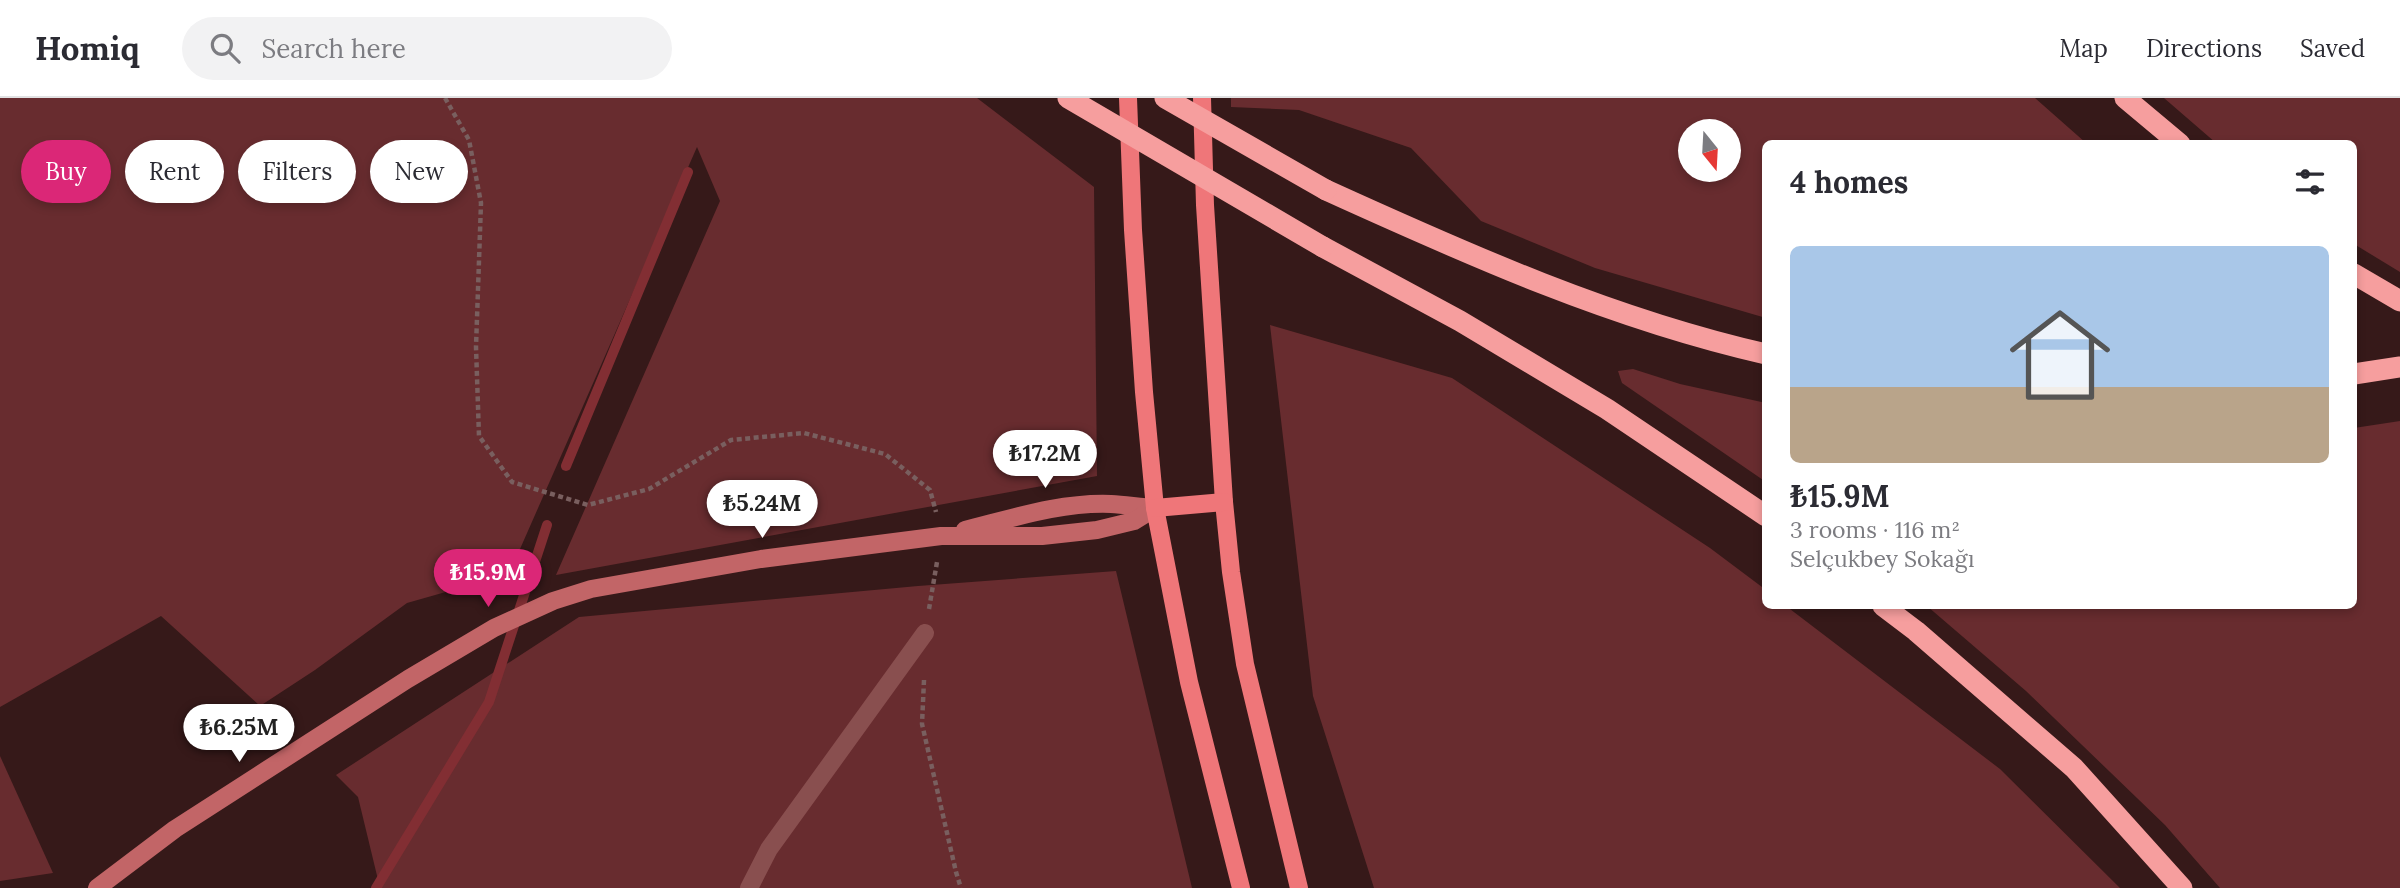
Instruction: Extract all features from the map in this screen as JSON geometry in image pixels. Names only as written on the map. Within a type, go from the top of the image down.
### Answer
[{"type":"highway","points":[[1068,98],[1323,247],[1460,321],[1606,409],[1762,513]]},
{"type":"highway","points":[[1165,98],[1326,190],[1480,260],[1568,295],[1762,353]]},
{"type":"highway","points":[[2125,98],[2175,140]]},
{"type":"highway","points":[[2357,276],[2400,301]]},
{"type":"highway","points":[[2357,374],[2398,368]]},
{"type":"highway","points":[[1887,609],[2074,768],[2182,888]]},
{"type":"main road","points":[[1128,98],[1133,230],[1155,508],[1189,682],[1241,888]]},
{"type":"main road","points":[[1202,98],[1205,205],[1224,502],[1245,664],[1298,888]]},
{"type":"main road","points":[[1155,508],[1224,502]]},
{"type":"street","points":[[97,888],[175,829],[408,679],[494,628],[553,601],[591,589],[761,559],[941,536],[1038,511],[1110,504],[1155,508]]},
{"type":"street","points":[[941,536],[1042,536],[1097,530],[1134,521],[1155,508]]},
{"type":"street","points":[[750,888],[769,849],[925,633]]},
{"type":"path","points":[[445,98],[469,141],[481,203],[475,347],[479,436],[512,482],[588,505],[649,489],[731,440],[804,433],[886,454],[930,490],[941,536],[925,633],[922,724],[961,888]]},
{"type":"shaded area","points":[[0,98],[977,98],[1094,187],[1097,476],[556,575],[720,201],[697,147],[509,574],[407,603],[260,706],[161,616],[0,707]]},
{"type":"shaded area","points":[[1231,98],[2035,98],[2083,140],[1762,140],[1762,317],[1595,268],[1481,221],[1411,148],[1299,110],[1231,107]]},
{"type":"shaded area","points":[[2164,98],[2400,98],[2400,272],[2357,246],[2357,140],[2213,140]]},
{"type":"shaded area","points":[[1270,325],[1452,378],[1710,548],[1762,587],[1762,609],[1790,609],[2000,769],[2120,888],[1374,888],[1313,696]]},
{"type":"shaded area","points":[[1633,369],[1680,384],[1762,402],[1762,479],[1622,383],[1618,371]]},
{"type":"shaded area","points":[[2400,421],[2400,888],[2220,888],[2165,825],[2026,691],[1930,609],[2357,609],[2357,428]]},
{"type":"shaded area","points":[[1116,571],[1192,888],[380,888],[358,797],[336,775],[579,617]]},
{"type":"shaded area","points":[[0,756],[53,873],[0,881]]},
{"type":"waterway","points":[[566,466],[688,172]]},
{"type":"waterway","points":[[376,888],[489,702],[547,525]]}]
